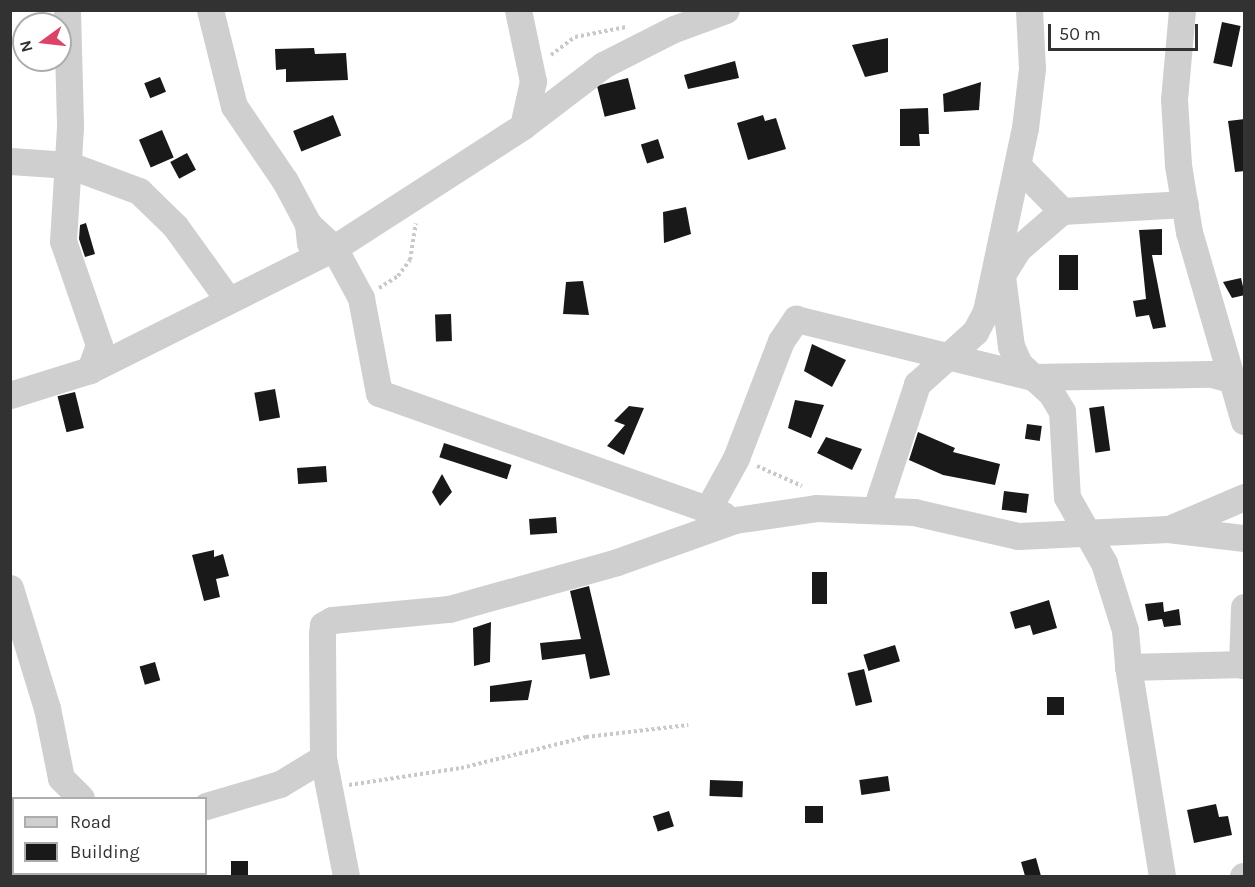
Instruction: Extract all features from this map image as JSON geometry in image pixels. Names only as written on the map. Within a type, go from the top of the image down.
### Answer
[{"type":"street","points":[[67,10],[69,165],[63,241],[99,345],[90,370]]},
{"type":"street","points":[[210,10],[240,117],[308,224],[334,248],[361,298],[379,393],[735,520]]},
{"type":"street","points":[[518,10],[533,81],[523,126]]},
{"type":"street","points":[[10,395],[90,370],[227,298],[334,248],[420,190],[523,126],[603,65],[674,29],[726,10]]},
{"type":"street","points":[[1029,10],[1032,68],[1018,166],[996,283],[1011,346],[1032,377],[1062,411],[1066,497],[1087,532],[1118,603],[1162,876]]},
{"type":"street","points":[[1182,10],[1175,134],[1185,204],[1212,319],[1240,385],[1245,421]]},
{"type":"street","points":[[10,162],[69,165],[154,202],[227,298]]},
{"type":"street","points":[[1018,166],[1062,211]]},
{"type":"street","points":[[876,509],[917,384],[943,356],[975,332],[996,283],[1019,248],[1062,211],[1185,204]]},
{"type":"street","points":[[308,224],[309,261]]},
{"type":"street","points":[[708,509],[736,458],[781,341],[796,319],[1032,377],[1211,374],[1240,385]]},
{"type":"street","points":[[1168,529],[1245,497]]},
{"type":"street","points":[[346,876],[323,758],[323,625],[449,609],[617,562],[735,520],[816,508],[876,509],[1018,536],[1168,529],[1245,538]]},
{"type":"street","points":[[10,588],[41,688],[55,788],[78,797]]},
{"type":"street","points":[[1128,667],[1243,665],[1245,607]]},
{"type":"street","points":[[207,806],[280,784],[323,758]]},
{"type":"path","points":[[533,81],[546,60],[575,37],[632,27]]},
{"type":"path","points":[[361,298],[398,276],[410,260],[420,190]]},
{"type":"path","points":[[736,458],[808,489]]},
{"type":"path","points":[[330,790],[460,768],[586,737],[688,725]]},
{"type":"building","points":[[1222,22],[1241,26],[1232,67],[1213,63]]},
{"type":"building","points":[[888,38],[888,72],[865,77],[852,45]]},
{"type":"building","points":[[314,48],[315,54],[346,53],[348,80],[286,82],[286,69],[276,70],[275,49]]},
{"type":"building","points":[[735,61],[739,78],[688,89],[684,75]]},
{"type":"building","points":[[160,77],[166,92],[150,98],[144,83]]},
{"type":"building","points":[[628,78],[636,109],[605,117],[597,86]]},
{"type":"building","points":[[981,82],[979,110],[944,112],[943,94]]},
{"type":"building","points":[[928,108],[929,134],[919,134],[920,146],[900,146],[900,109]]},
{"type":"building","points":[[333,115],[341,135],[301,152],[293,131]]},
{"type":"building","points":[[763,115],[765,121],[776,118],[786,149],[748,160],[737,123]]},
{"type":"building","points":[[1245,119],[1245,171],[1235,172],[1228,121]]},
{"type":"building","points":[[162,130],[174,158],[151,167],[139,140]]},
{"type":"building","points":[[658,139],[664,158],[647,164],[641,145]]},
{"type":"building","points":[[187,153],[196,170],[179,179],[170,162]]},
{"type":"building","points":[[686,207],[691,234],[664,243],[663,212]]},
{"type":"building","points":[[86,223],[95,254],[85,257],[79,239],[80,225]]},
{"type":"building","points":[[1162,229],[1162,255],[1152,255],[1166,327],[1153,329],[1149,315],[1136,317],[1133,301],[1146,299],[1139,230]]},
{"type":"building","points":[[1059,255],[1078,255],[1078,290],[1059,290]]},
{"type":"building","points":[[1241,278],[1245,295],[1232,298],[1223,282]]},
{"type":"building","points":[[583,281],[589,315],[563,314],[566,282]]},
{"type":"building","points":[[451,314],[452,341],[436,342],[435,315]]},
{"type":"building","points":[[812,344],[846,360],[832,387],[804,371]]},
{"type":"building","points":[[275,389],[280,418],[259,421],[254,393]]},
{"type":"building","points":[[75,392],[84,428],[66,432],[58,396]]},
{"type":"building","points":[[795,400],[824,405],[811,438],[788,428]]},
{"type":"building","points":[[629,406],[644,408],[624,455],[607,446],[625,425],[614,421]]},
{"type":"building","points":[[1104,406],[1110,451],[1095,453],[1089,408]]},
{"type":"building","points":[[1027,424],[1042,426],[1040,441],[1025,439]]},
{"type":"building","points":[[918,432],[955,448],[953,452],[1000,464],[995,485],[943,475],[909,460]]},
{"type":"building","points":[[826,437],[862,449],[852,470],[817,453]]},
{"type":"building","points":[[444,443],[512,465],[507,479],[439,457]]},
{"type":"building","points":[[326,466],[327,482],[298,484],[297,468]]},
{"type":"building","points":[[442,474],[452,492],[440,506],[432,492]]},
{"type":"building","points":[[1004,491],[1029,494],[1026,513],[1002,510]]},
{"type":"building","points":[[556,517],[557,533],[530,535],[529,519]]},
{"type":"building","points":[[214,550],[214,557],[223,554],[229,576],[216,579],[220,597],[204,601],[192,555]]},
{"type":"building","points":[[812,572],[827,572],[827,604],[812,604]]},
{"type":"building","points":[[589,586],[610,675],[590,679],[585,654],[542,660],[540,643],[581,639],[570,591]]},
{"type":"building","points":[[1049,600],[1057,628],[1033,635],[1030,625],[1015,629],[1010,612]]},
{"type":"building","points":[[1163,602],[1164,612],[1179,609],[1181,625],[1164,627],[1162,619],[1148,621],[1145,604]]},
{"type":"building","points":[[491,622],[490,662],[474,666],[473,628]]},
{"type":"building","points":[[895,645],[900,661],[868,671],[863,655]]},
{"type":"building","points":[[155,662],[160,680],[145,685],[140,666]]},
{"type":"building","points":[[864,669],[872,702],[856,706],[848,673]]},
{"type":"building","points":[[532,680],[528,700],[490,702],[490,686]]},
{"type":"building","points":[[1047,697],[1064,697],[1064,715],[1047,715]]},
{"type":"building","points":[[888,776],[890,791],[861,795],[859,780]]},
{"type":"building","points":[[710,780],[743,781],[742,797],[709,796]]},
{"type":"building","points":[[1216,804],[1219,817],[1228,816],[1232,835],[1194,843],[1187,810]]},
{"type":"building","points":[[805,806],[823,806],[823,823],[805,823]]},
{"type":"building","points":[[669,811],[674,826],[658,831],[653,816]]},
{"type":"building","points":[[1036,858],[1041,876],[1025,876],[1021,862]]},
{"type":"building","points":[[231,861],[248,861],[248,876],[231,876]]}]
